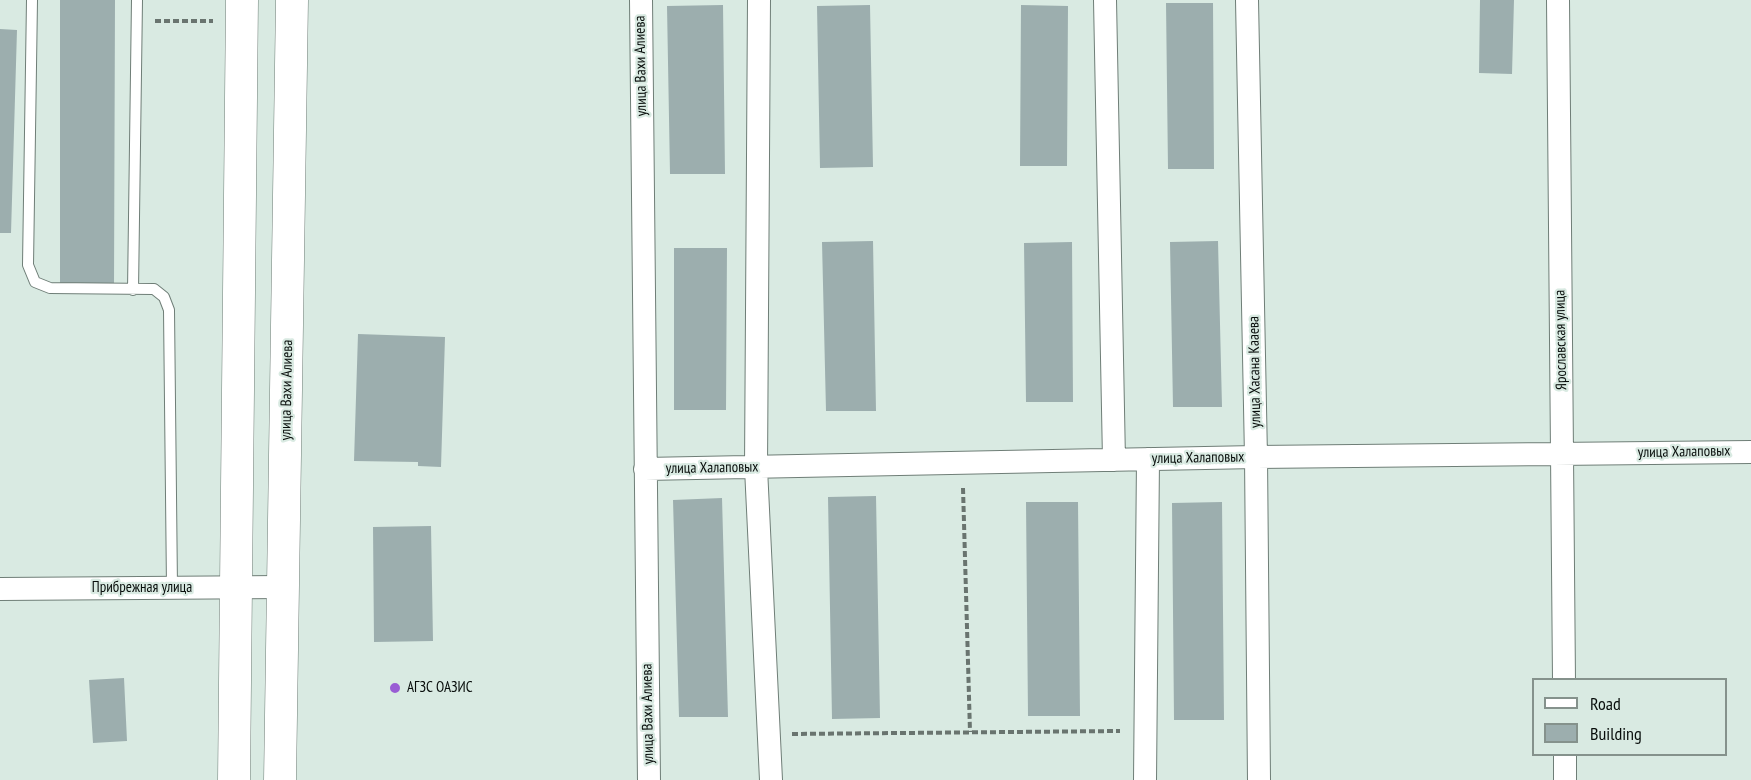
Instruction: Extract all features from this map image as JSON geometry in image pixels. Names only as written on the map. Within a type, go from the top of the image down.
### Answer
[{"type":"main road","points":[[234,780],[243,0]]},
{"type":"main road","name":"улица Вахи Алиева","points":[[280,780],[292,0]]},
{"type":"street","name":"улица Вахи Алиева","points":[[640,0],[649,780]]},
{"type":"street","points":[[759,0],[756,468],[771,780]]},
{"type":"street","points":[[1106,0],[1114,460]]},
{"type":"street","name":"улица Хасана Кааева","points":[[1247,0],[1256,457],[1259,780]]},
{"type":"street","name":"Ярославская улица","points":[[1558,0],[1564,678]]},
{"type":"street","name":"улица Халаповых","points":[[645,469],[1256,457],[1751,452]]},
{"type":"street","points":[[1145,780],[1148,459]]},
{"type":"street","name":"Прибрежная улица","points":[[0,589],[284,587]]},
{"type":"street","points":[[1565,756],[1565,780]]},
{"type":"lane","points":[[32,0],[28,265],[35,282],[50,288],[154,289],[164,297],[169,310],[172,588]]},
{"type":"lane","points":[[133,290],[137,0]]},
{"type":"path","points":[[962,464],[970,732]]},
{"type":"path","points":[[769,734],[1145,731]]},
{"type":"building","points":[[60,0],[115,0],[114,285],[60,285]]},
{"type":"building","points":[[1480,0],[1514,0],[1512,74],[1479,73]]},
{"type":"building","points":[[1166,3],[1213,3],[1214,169],[1168,169]]},
{"type":"building","points":[[723,5],[725,174],[670,174],[667,6]]},
{"type":"building","points":[[870,5],[873,167],[820,168],[817,6]]},
{"type":"building","points":[[1021,5],[1068,6],[1067,166],[1020,166]]},
{"type":"building","points":[[0,29],[17,30],[11,233],[0,233]]},
{"type":"building","points":[[873,241],[876,411],[826,411],[822,242]]},
{"type":"building","points":[[1218,241],[1222,407],[1173,407],[1170,242]]},
{"type":"building","points":[[1072,242],[1073,402],[1026,402],[1024,243]]},
{"type":"building","points":[[674,248],[727,248],[726,410],[674,410]]},
{"type":"building","points":[[358,334],[445,337],[441,467],[418,466],[418,462],[354,461]]},
{"type":"building","points":[[876,496],[880,718],[832,719],[828,497]]},
{"type":"building","points":[[722,498],[728,717],[679,717],[673,500]]},
{"type":"building","points":[[1026,502],[1078,502],[1080,716],[1028,716]]},
{"type":"building","points":[[1222,502],[1224,720],[1174,720],[1172,503]]},
{"type":"building","points":[[431,526],[433,641],[374,642],[373,527]]},
{"type":"building","points":[[124,678],[127,741],[93,743],[89,680]]},
{"type":"place","name":"АГЗС ОАЗИС","points":[[395,688]]}]
